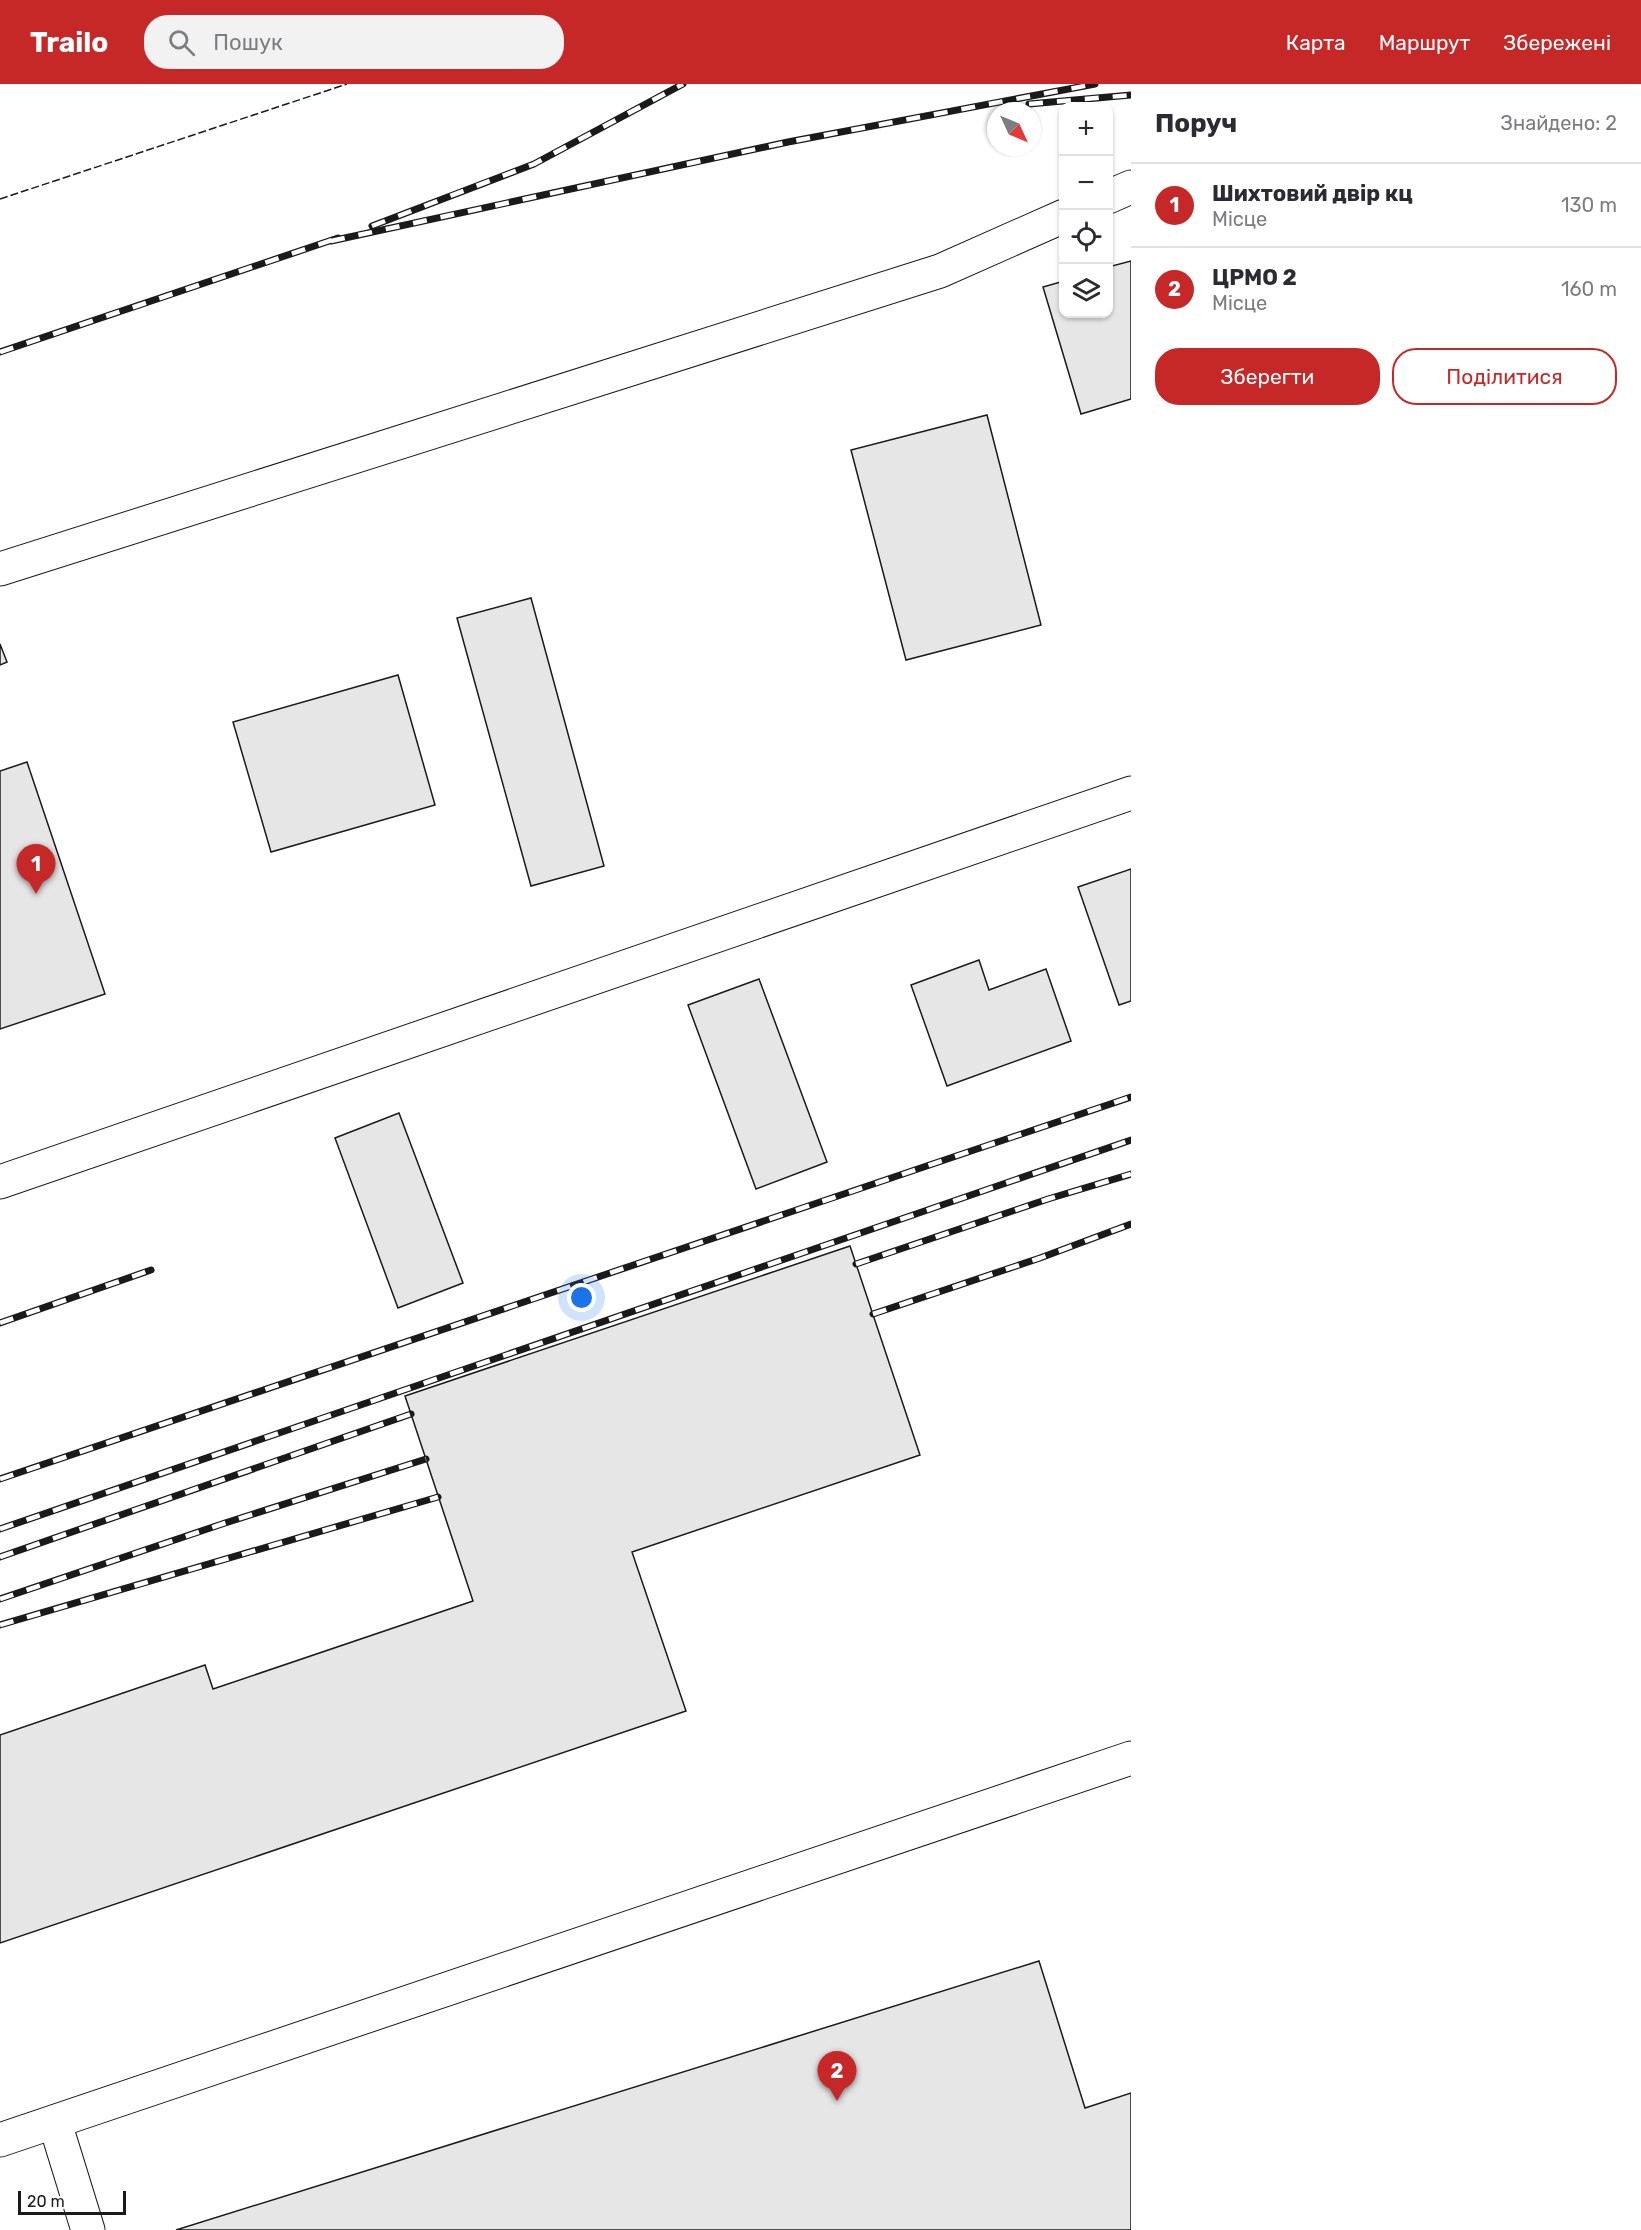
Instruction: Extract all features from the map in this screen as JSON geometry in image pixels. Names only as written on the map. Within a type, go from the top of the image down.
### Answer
[{"type":"street","points":[[1113,195],[1131,187]]},
{"type":"street","points":[[0,569],[940,271],[1059,218]]},
{"type":"street","points":[[0,1182],[1131,793]]},
{"type":"street","points":[[0,2140],[1131,1758]]},
{"type":"street","points":[[55,2123],[88,2230]]},
{"type":"building","points":[[1131,261],[1131,399],[1081,414],[1043,287],[1059,282],[1059,318],[1113,318],[1113,266]]},
{"type":"building","points":[[987,415],[1041,625],[906,660],[851,450]]},
{"type":"building","points":[[531,598],[604,866],[531,886],[457,618]]},
{"type":"building","points":[[0,644],[7,662],[0,665]]},
{"type":"building","points":[[398,675],[435,805],[271,852],[233,722]]},
{"type":"building","points":[[27,762],[105,994],[0,1029],[0,771]]},
{"type":"building","points":[[1131,869],[1131,1001],[1119,1005],[1078,887]]},
{"type":"building","points":[[979,960],[989,990],[1046,969],[1071,1041],[947,1086],[911,985]]},
{"type":"building","points":[[759,979],[827,1162],[756,1189],[688,1005]]},
{"type":"building","points":[[399,1113],[463,1283],[398,1308],[335,1138]]},
{"type":"building","points":[[850,1246],[920,1455],[632,1552],[686,1711],[0,1943],[0,1735],[205,1665],[213,1689],[473,1601],[405,1396]]},
{"type":"building","points":[[1039,1961],[1085,2108],[1131,2093],[1131,2230],[176,2230]]},
{"type":"railway","points":[[372,226],[534,164],[683,84]]},
{"type":"railway","points":[[331,241],[788,142],[1095,84]]},
{"type":"railway","points":[[1041,103],[1131,95]]},
{"type":"railway","points":[[0,352],[338,238]]},
{"type":"railway","points":[[0,1479],[1131,1097]]},
{"type":"railway","points":[[0,1529],[1131,1140]]},
{"type":"railway","points":[[856,1264],[1048,1199],[1131,1174]]},
{"type":"railway","points":[[873,1314],[1040,1258],[1131,1224]]},
{"type":"railway","points":[[0,1323],[151,1270]]},
{"type":"railway","points":[[0,1557],[411,1414]]},
{"type":"railway","points":[[0,1599],[225,1523],[426,1459]]},
{"type":"railway","points":[[0,1625],[438,1497]]},
{"type":"fence","points":[[0,199],[347,84]]},
{"type":"place","name":"Шихтовий двір кц","points":[[36,894]]},
{"type":"place","name":"ЦРМО 2","points":[[837,2101]]}]
